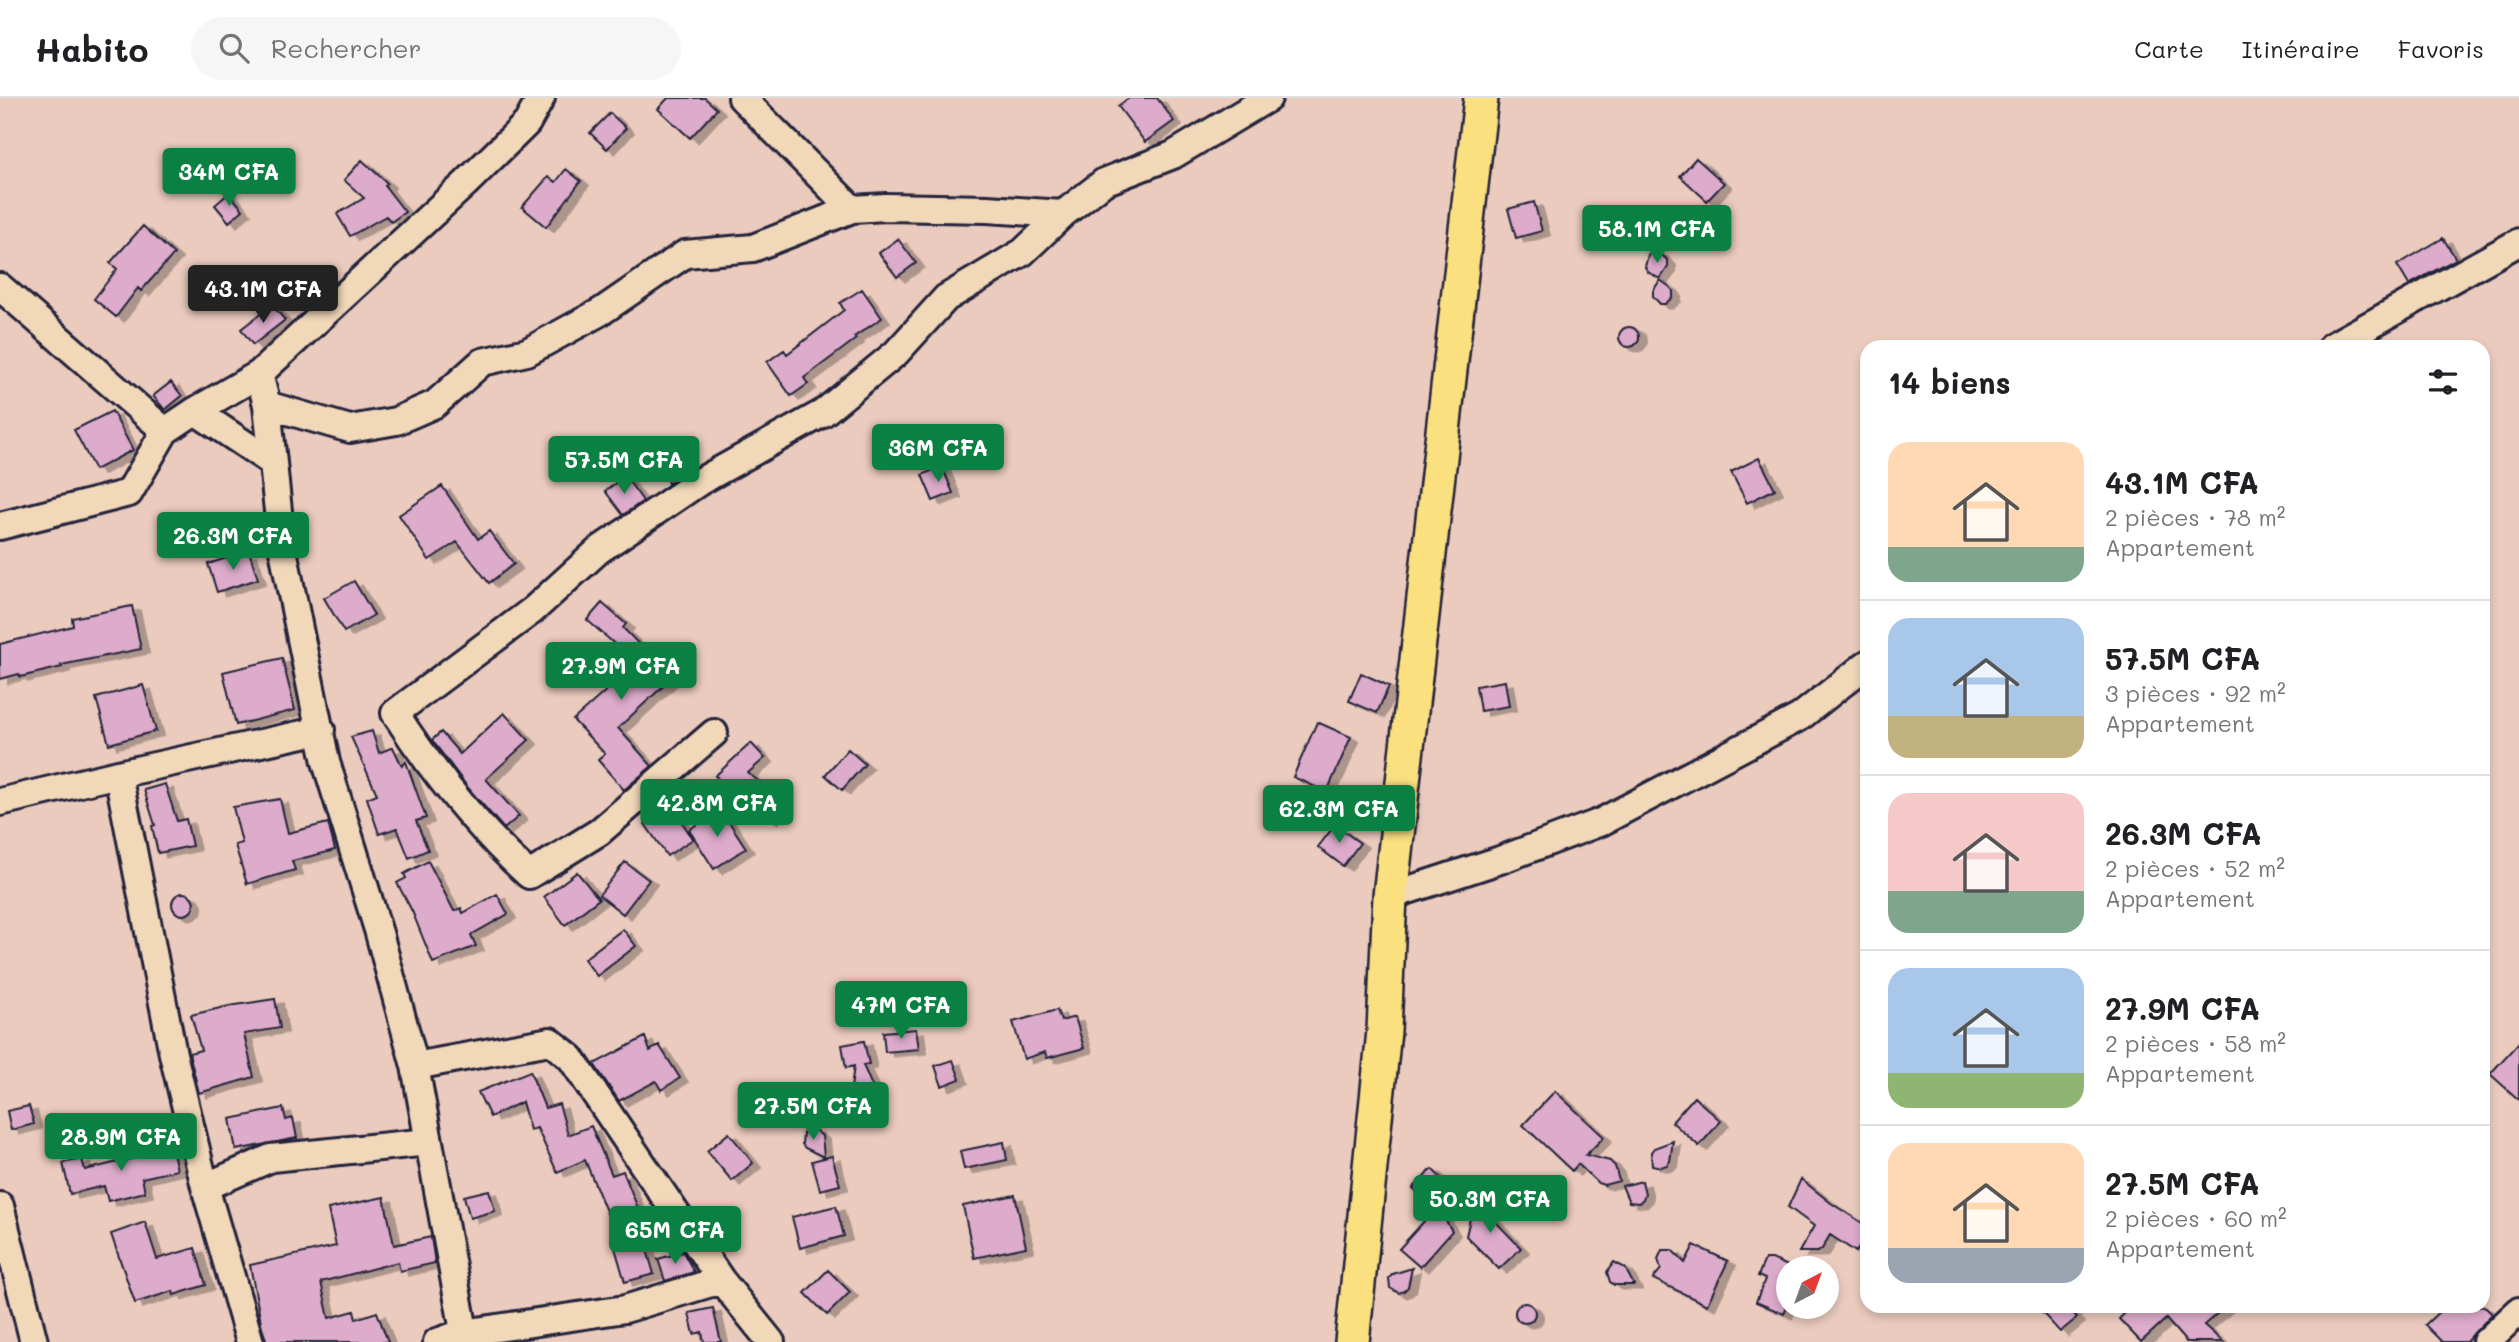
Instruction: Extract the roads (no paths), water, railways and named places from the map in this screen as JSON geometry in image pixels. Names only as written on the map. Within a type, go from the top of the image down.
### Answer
[{"type":"main road","points":[[1352,1342],[1384,1031],[1390,896],[1481,98]]},
{"type":"street","points":[[0,526],[129,493],[165,431],[259,374],[466,183],[527,123],[541,98]]},
{"type":"street","points":[[743,98],[852,209]]},
{"type":"street","points":[[714,733],[599,832],[529,875],[496,845],[479,825],[421,754],[396,713],[533,610],[599,550],[699,482],[822,413],[896,353],[946,298],[1023,252],[1063,214],[1104,183],[1173,155],[1268,98]]},
{"type":"street","points":[[267,405],[350,429],[396,421],[435,404],[482,362],[527,352],[602,311],[685,254],[753,248],[852,209],[987,209],[1063,214]]},
{"type":"street","points":[[2343,340],[2519,242]]},
{"type":"street","points":[[0,287],[165,431]]},
{"type":"street","points":[[259,374],[267,405],[281,540],[326,762],[379,933],[415,1066],[464,1338]]},
{"type":"street","points":[[195,411],[273,463]]},
{"type":"street","points":[[1390,896],[1500,860],[1601,822],[1800,717],[1860,670]]},
{"type":"street","points":[[0,802],[321,730]]},
{"type":"street","points":[[118,774],[173,1054],[205,1187],[250,1342]]},
{"type":"street","points":[[415,1066],[550,1041],[571,1058],[721,1280],[771,1342]]},
{"type":"street","points":[[205,1187],[271,1158],[429,1142]]},
{"type":"street","points":[[0,1206],[34,1342]]},
{"type":"street","points":[[437,1342],[625,1309],[721,1280]]},
{"type":"street","points":[[2486,1342],[2519,1311]]}]
